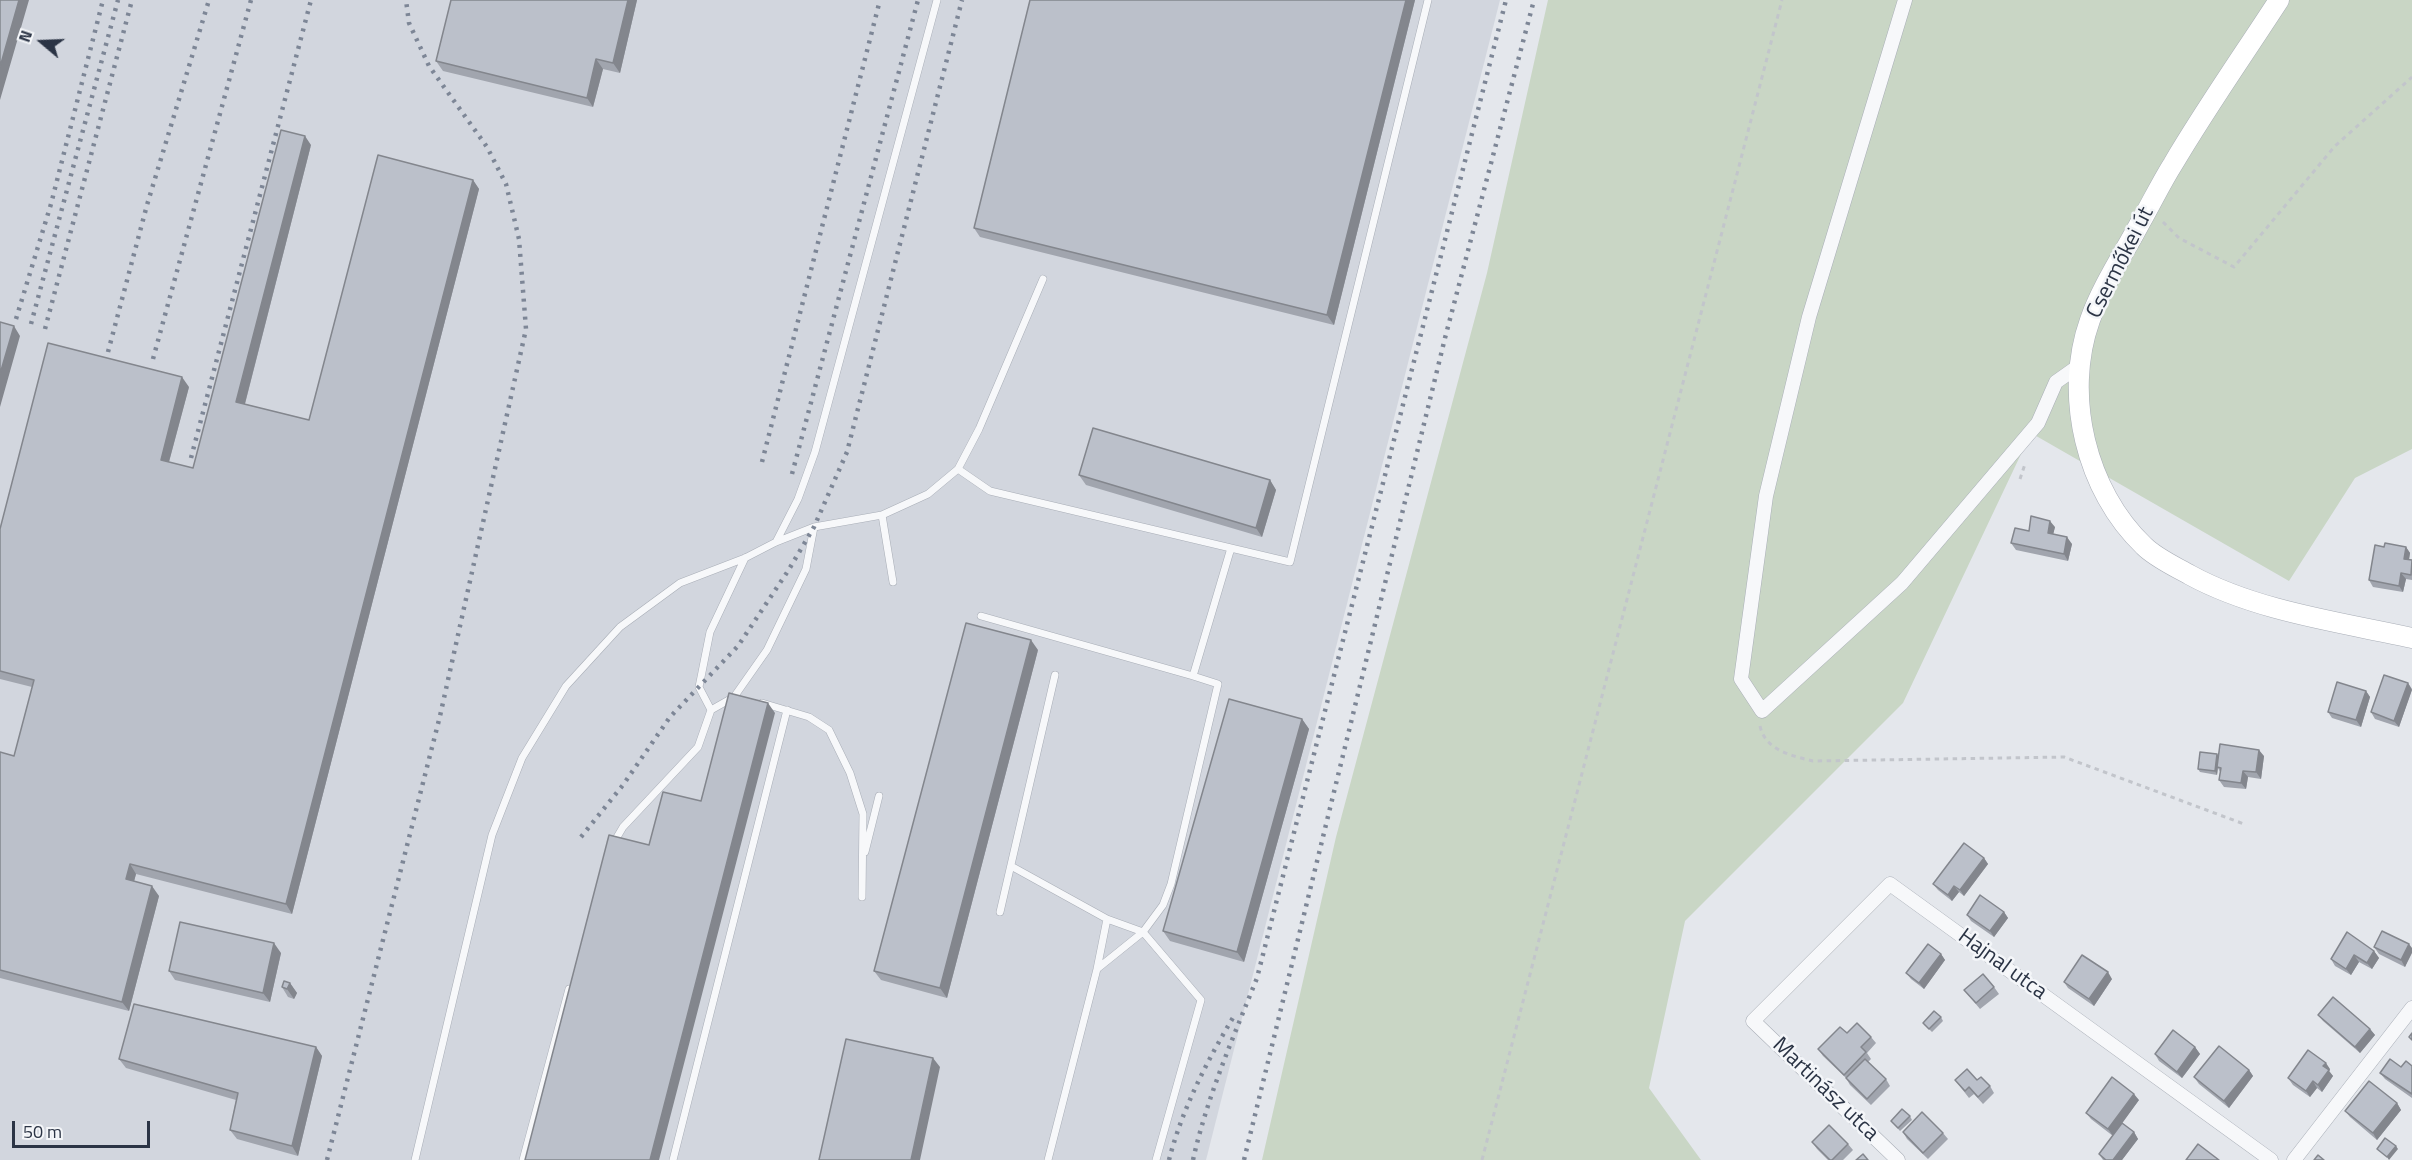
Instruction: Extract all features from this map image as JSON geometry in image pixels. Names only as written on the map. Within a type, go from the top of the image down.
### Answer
[{"type":"main road","name":"Csermőkei út","points":[[2279,0],[2172,164],[2101,295],[2090,320],[2080,365],[2079,388],[2084,438],[2090,460],[2114,507],[2145,547],[2191,576],[2238,597],[2412,639]]},
{"type":"street","points":[[1905,0],[1809,317],[1766,496],[1741,680],[1762,711],[1902,583],[2038,423],[2056,382],[2080,365]]},
{"type":"street","name":"Hajnal utca","points":[[1752,1021],[1890,884],[2271,1160]]},
{"type":"street","points":[[2294,1160],[2412,1008]]},
{"type":"street","name":"Martinász utca","points":[[1752,1021],[1898,1160]]},
{"type":"lane","points":[[776,542],[798,499],[815,452],[937,0]]},
{"type":"lane","points":[[958,469],[990,491],[1290,562],[1428,0]]},
{"type":"lane","points":[[415,1160],[492,836],[522,758],[566,686],[620,627],[680,583],[745,558],[776,542],[814,527],[882,515],[928,494],[958,469],[979,429],[1043,279]]},
{"type":"lane","points":[[882,515],[893,582]]},
{"type":"lane","points":[[611,847],[623,827],[698,747],[711,710],[734,697],[768,650],[806,569],[814,527]]},
{"type":"lane","points":[[1193,676],[1231,548]]},
{"type":"lane","points":[[711,710],[699,687],[710,632],[745,558]]},
{"type":"lane","points":[[981,616],[1218,684],[1171,884],[1163,905],[1143,932],[1097,969]]},
{"type":"lane","points":[[1000,912],[1055,675]]},
{"type":"lane","points":[[734,697],[746,698]]},
{"type":"lane","points":[[756,701],[809,717],[829,730],[850,773],[863,814],[862,897]]},
{"type":"lane","points":[[673,1160],[788,710]]},
{"type":"lane","points":[[862,863],[879,796]]},
{"type":"lane","points":[[1011,866],[1107,919],[1143,932],[1201,1000],[1156,1160]]},
{"type":"lane","points":[[1048,1160],[1097,969],[1107,919]]},
{"type":"lane","points":[[523,1160],[572,980]]},
{"type":"path","points":[[1482,1160],[1782,0]]},
{"type":"path","points":[[2149,208],[2179,238],[2234,267],[2335,146],[2412,77]]},
{"type":"path","points":[[1762,711],[1760,728],[1763,737],[1784,753],[1813,761],[2064,757],[2244,825]]},
{"type":"shaded area","points":[[0,0],[1500,0],[1206,1160],[0,1160]]},
{"type":"green space","points":[[1548,0],[2412,0],[2412,449],[2355,478],[2289,581],[2031,433],[1903,703],[1685,921],[1649,1088],[1701,1160],[1262,1160],[1336,837],[1487,273]]},
{"type":"building","points":[[0,0],[19,0],[0,67]]},
{"type":"building","points":[[451,0],[628,0],[613,63],[596,59],[587,98],[436,61]]},
{"type":"building","points":[[1030,0],[1406,0],[1327,315],[974,228]]},
{"type":"building","points":[[281,130],[305,136],[236,402],[309,420],[378,155],[473,180],[286,904],[130,864],[126,879],[152,886],[122,1002],[0,970],[0,752],[14,756],[34,680],[0,671],[0,529],[48,343],[182,377],[161,460],[193,468]]},
{"type":"building","points":[[0,322],[14,326],[0,374]]},
{"type":"building","points":[[1093,428],[1270,480],[1256,528],[1079,475]]},
{"type":"building","points":[[2031,516],[2050,521],[2048,533],[2067,537],[2064,554],[2011,543],[2015,528],[2029,531]]},
{"type":"building","points":[[2385,543],[2406,547],[2404,559],[2412,560],[2411,575],[2401,573],[2399,586],[2369,580],[2375,545],[2384,547]]},
{"type":"building","points":[[966,623],[1031,640],[940,988],[874,971]]},
{"type":"building","points":[[2384,675],[2408,683],[2394,721],[2371,712]]},
{"type":"building","points":[[2337,682],[2366,691],[2356,720],[2328,712]]},
{"type":"building","points":[[729,693],[768,703],[650,1160],[525,1160],[609,835],[649,845],[663,792],[701,801]]},
{"type":"building","points":[[1229,699],[1302,719],[1237,952],[1163,931]]},
{"type":"building","points":[[2220,744],[2259,750],[2256,772],[2243,771],[2241,783],[2219,780],[2221,768],[2217,767]]},
{"type":"building","points":[[2200,752],[2217,754],[2215,771],[2198,769]]},
{"type":"building","points":[[1964,843],[1984,858],[1960,890],[1954,886],[1948,895],[1933,884]]},
{"type":"building","points":[[1980,895],[2004,912],[1990,931],[1967,915]]},
{"type":"building","points":[[180,922],[274,943],[263,993],[169,971]]},
{"type":"building","points":[[2382,931],[2409,944],[2401,960],[2374,947]]},
{"type":"building","points":[[2347,932],[2374,951],[2367,963],[2354,955],[2346,969],[2331,959]]},
{"type":"building","points":[[1928,944],[1941,954],[1919,983],[1906,973]]},
{"type":"building","points":[[2082,955],[2108,972],[2089,999],[2064,982]]},
{"type":"building","points":[[1983,974],[1994,987],[1976,1003],[1964,990]]},
{"type":"building","points":[[284,981],[290,983],[287,989],[282,987]]},
{"type":"building","points":[[2333,997],[2370,1029],[2355,1047],[2318,1015]]},
{"type":"building","points":[[134,1004],[316,1047],[292,1146],[230,1130],[238,1093],[119,1059]]},
{"type":"building","points":[[1934,1011],[1941,1017],[1929,1029],[1923,1023]]},
{"type":"building","points":[[1857,1023],[1871,1037],[1861,1047],[1866,1052],[1844,1075],[1818,1049],[1840,1027],[1847,1033]]},
{"type":"building","points":[[2173,1030],[2195,1047],[2177,1072],[2155,1054]]},
{"type":"building","points":[[846,1039],[933,1058],[911,1160],[819,1160]]},
{"type":"building","points":[[2219,1046],[2249,1070],[2224,1101],[2194,1077]]},
{"type":"building","points":[[2308,1050],[2326,1063],[2323,1066],[2329,1070],[2318,1085],[2313,1081],[2306,1091],[2288,1078]]},
{"type":"building","points":[[1865,1059],[1886,1079],[1867,1099],[1846,1078]]},
{"type":"building","points":[[2390,1059],[2401,1067],[2406,1061],[2412,1066],[2412,1094],[2380,1073]]},
{"type":"building","points":[[1967,1069],[1977,1080],[1981,1077],[1990,1086],[1978,1097],[1969,1087],[1965,1091],[1955,1080]]},
{"type":"building","points":[[2112,1077],[2134,1094],[2108,1129],[2086,1113]]},
{"type":"building","points":[[2369,1081],[2397,1103],[2373,1133],[2345,1111]]},
{"type":"building","points":[[1902,1109],[1910,1116],[1898,1128],[1891,1121]]},
{"type":"building","points":[[1922,1112],[1943,1133],[1923,1153],[1903,1132]]},
{"type":"building","points":[[2122,1123],[2134,1132],[2113,1160],[2106,1160],[2099,1154]]},
{"type":"building","points":[[1829,1125],[1848,1144],[1832,1160],[1812,1142]]},
{"type":"building","points":[[2385,1138],[2396,1146],[2387,1157],[2377,1149]]},
{"type":"building","points":[[2198,1144],[2219,1160],[2186,1160]]},
{"type":"building","points":[[1863,1154],[1868,1160],[1856,1160]]},
{"type":"building","points":[[2318,1155],[2324,1160],[2314,1160]]},
{"type":"railway","points":[[16,319],[51,204],[103,0]]},
{"type":"railway","points":[[31,324],[118,0]]},
{"type":"railway","points":[[45,329],[132,0]]},
{"type":"railway","points":[[108,352],[147,205],[209,0]]},
{"type":"railway","points":[[153,359],[251,0]]},
{"type":"railway","points":[[191,458],[311,0]]},
{"type":"railway","points":[[327,1160],[440,716],[526,329],[519,239],[506,184],[487,147],[429,66],[409,23],[406,0]]},
{"type":"railway","points":[[762,462],[880,0]]},
{"type":"railway","points":[[792,474],[918,0]]},
{"type":"railway","points":[[581,837],[623,785],[670,717],[738,646],[814,527],[847,452],[962,0]]},
{"type":"railway","points":[[1193,1160],[1213,1091],[1257,978],[1506,0]]},
{"type":"railway","points":[[1244,1160],[1445,338],[1534,0]]},
{"type":"railway","points":[[1169,1160],[1174,1141],[1196,1086],[1234,1016]]}]
